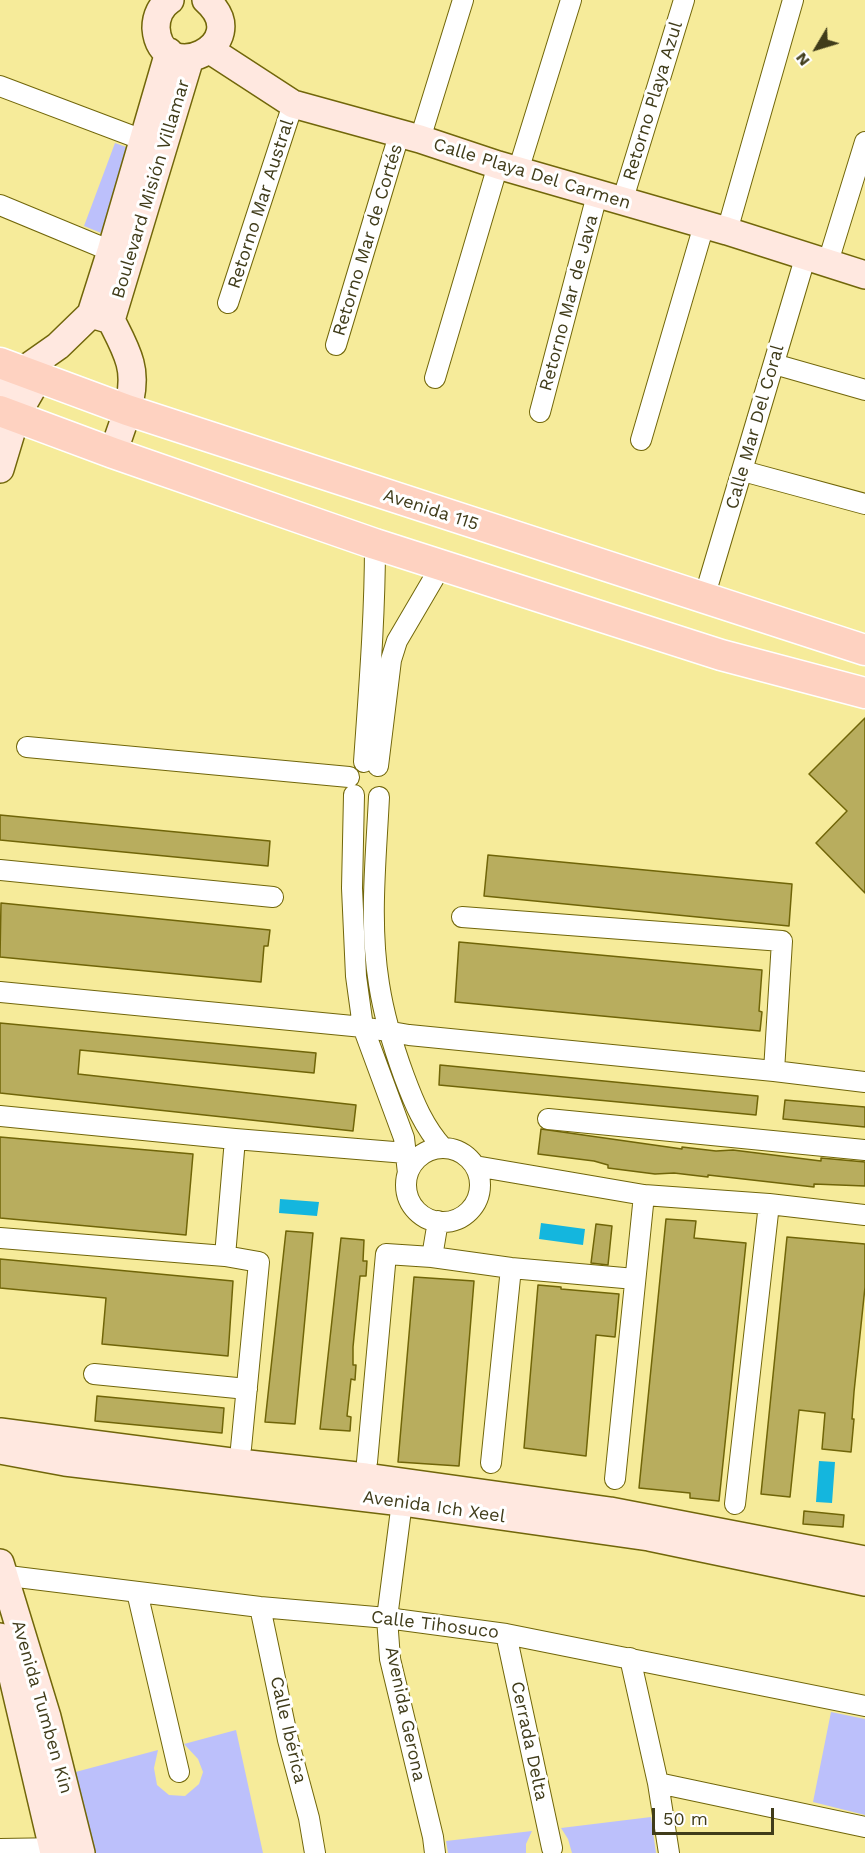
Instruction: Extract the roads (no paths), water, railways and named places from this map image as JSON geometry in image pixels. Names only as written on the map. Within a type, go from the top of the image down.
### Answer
[{"type":"main road","name":"Avenida 115","points":[[20,371],[127,410],[865,650]]},
{"type":"main road","points":[[5,409],[113,453],[441,566],[721,655],[865,693]]},
{"type":"street","points":[[166,1],[156,24],[157,34],[162,45],[190,54],[217,41],[220,30],[219,19],[206,0]]},
{"type":"street","name":"Retorno Mar de Cortés","points":[[336,345],[410,137],[463,0]]},
{"type":"street","points":[[435,378],[508,168],[571,0]]},
{"type":"street","name":"Retorno Playa Azul","points":[[610,198],[684,0]]},
{"type":"street","points":[[642,440],[794,0]]},
{"type":"street","name":"Calle Playa Del Carmen","points":[[190,54],[293,104],[865,274]]},
{"type":"street","name":"Boulevard Misión Villamar","points":[[101,317],[111,251],[143,140],[190,54]]},
{"type":"street","name":"Boulevard Misión Villamar","points":[[101,317],[190,54]]},
{"type":"street","points":[[0,86],[143,140]]},
{"type":"street","name":"Retorno Mar Austral","points":[[228,303],[293,104]]},
{"type":"street","name":"Calle Mar Del Coral","points":[[704,598],[774,364],[865,142]]},
{"type":"street","name":"Retorno Mar de Java","points":[[540,412],[610,198]]},
{"type":"street","points":[[0,205],[111,251]]},
{"type":"street","points":[[0,469],[5,409],[20,371],[101,317],[130,363],[133,379],[127,410],[113,453]]},
{"type":"street","points":[[774,364],[865,390]]},
{"type":"street","points":[[743,471],[865,504]]},
{"type":"street","points":[[371,764],[371,630],[375,593],[375,544]]},
{"type":"street","points":[[371,764],[391,660],[397,641],[441,566]]},
{"type":"street","points":[[27,747],[352,786],[366,800],[379,797]]},
{"type":"street","points":[[0,1116],[235,1139],[407,1163],[413,1163],[421,1155],[432,1150],[443,1148],[456,1150],[467,1156],[475,1166],[480,1178],[480,1191],[476,1203],[467,1213],[456,1220],[438,1221],[421,1214],[413,1206],[406,1184],[407,1163],[404,1138],[363,1027],[356,976],[352,888],[352,786],[354,768],[371,764],[386,774],[387,781],[379,797],[375,870],[375,940],[379,984],[389,1031],[415,1106],[430,1133],[443,1148]]},
{"type":"street","points":[[0,870],[273,897]]},
{"type":"street","points":[[462,917],[782,941],[774,1071]]},
{"type":"street","points":[[0,992],[363,1027],[865,1082]]},
{"type":"street","points":[[548,1119],[865,1150]]},
{"type":"street","points":[[225,1256],[235,1139]]},
{"type":"street","points":[[475,1166],[644,1195],[769,1204],[865,1215]]},
{"type":"street","points":[[615,1479],[644,1195]]},
{"type":"street","points":[[735,1504],[769,1204]]},
{"type":"street","points":[[432,1257],[438,1221]]},
{"type":"street","points":[[0,1238],[225,1256],[259,1262],[241,1448]]},
{"type":"street","points":[[367,1462],[386,1254],[635,1279]]},
{"type":"street","points":[[491,1463],[512,1268]]},
{"type":"street","points":[[94,1374],[247,1389]]},
{"type":"street","points":[[0,1432],[366,1477],[610,1511],[865,1560]]},
{"type":"street","name":"Avenida Ich Xeel","points":[[0,1450],[65,1462],[402,1502],[649,1537],[865,1582]]},
{"type":"street","name":"Avenida Gerona","points":[[402,1502],[387,1618],[390,1659],[435,1853]]},
{"type":"street","name":"Calle Tihosuco","points":[[1,1571],[137,1592],[260,1607],[387,1618],[506,1634],[865,1706]]},
{"type":"street","name":"Avenida Tumben Kin","points":[[1,1571],[47,1717],[67,1851]]},
{"type":"street","points":[[137,1592],[179,1772]]},
{"type":"street","name":"Calle Ibérica","points":[[260,1607],[315,1853]]},
{"type":"street","name":"Cerrada Delta","points":[[506,1634],[552,1848]]},
{"type":"street","name":"Avenida Tumben Kin","points":[[0,1637],[6,1678],[67,1851]]},
{"type":"street","points":[[630,1658],[658,1783],[669,1853]]},
{"type":"street","points":[[658,1783],[865,1827]]},
{"type":"street","points":[[0,1849],[67,1851]]}]
